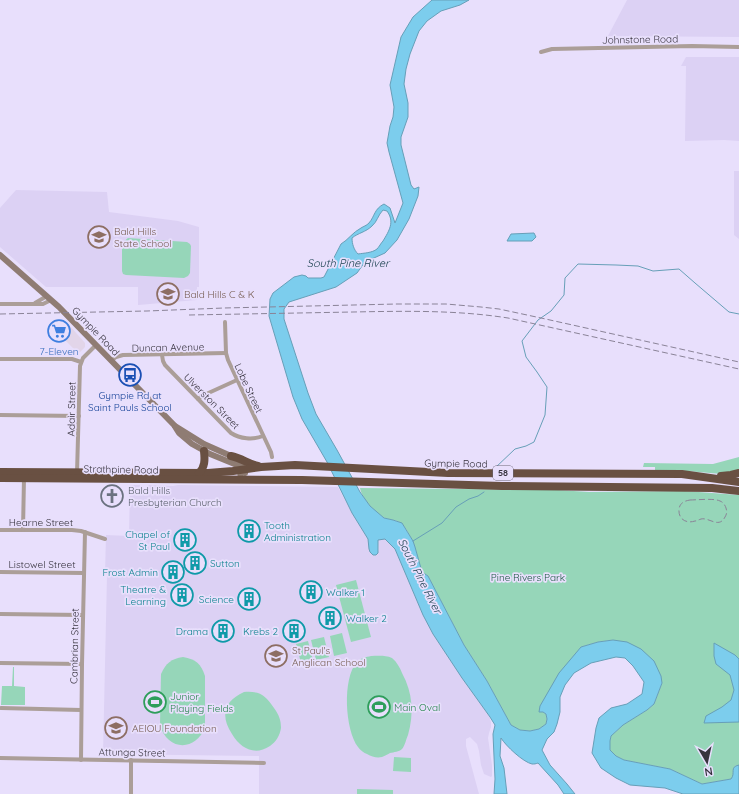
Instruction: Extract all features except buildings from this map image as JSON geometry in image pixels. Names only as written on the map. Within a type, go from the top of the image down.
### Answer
[{"type":"highway","points":[[199,473],[203,469],[204,465],[204,451]]},
{"type":"highway","points":[[231,456],[261,467]]},
{"type":"highway","name":"Gympie Road","points":[[242,470],[261,467],[302,465],[448,473],[682,474],[739,482]]},
{"type":"highway","name":"Strathpine Road","points":[[77,476],[199,473],[242,470]]},
{"type":"highway","name":"Strathpine Road","points":[[0,472],[24,475],[243,480]]},
{"type":"highway","points":[[713,478],[739,473]]},
{"type":"highway","name":"Strathpine Road","points":[[0,478],[24,475]]},
{"type":"highway","name":"58","points":[[243,480],[502,486],[704,488],[739,491]]},
{"type":"main road","name":"Gympie Road","points":[[0,255],[59,307],[174,425],[179,433],[192,444],[204,451],[235,464],[242,470]]},
{"type":"main road","name":"Gympie Road","points":[[174,425],[204,444],[231,456],[241,463],[242,470]]},
{"type":"main road","points":[[242,470],[243,480]]},
{"type":"street","name":"Johnstone Road","points":[[541,52],[552,49],[739,47]]},
{"type":"street","points":[[0,304],[34,303],[49,298]]},
{"type":"street","name":"Lobe Street","points":[[225,322],[226,353],[229,364],[272,457]]},
{"type":"street","points":[[0,359],[72,359],[81,362],[84,356],[96,345]]},
{"type":"street","name":"Duncan Avenue","points":[[111,361],[121,356],[226,353]]},
{"type":"street","name":"Ulverston Street","points":[[162,355],[163,361],[166,365],[233,434],[247,438],[257,438],[263,436]]},
{"type":"street","name":"Adair Street","points":[[77,476],[81,362]]},
{"type":"street","points":[[198,399],[236,380]]},
{"type":"street","points":[[0,415],[79,416]]},
{"type":"street","points":[[23,530],[24,475]]},
{"type":"street","name":"Hearne Street","points":[[0,530],[72,530],[85,532],[105,539]]},
{"type":"street","name":"Cambrian Street","points":[[81,760],[85,532]]},
{"type":"street","name":"Listowel Street","points":[[0,572],[84,573]]},
{"type":"street","points":[[0,614],[83,615]]},
{"type":"street","points":[[0,663],[82,664]]},
{"type":"street","points":[[1,708],[81,710]]},
{"type":"street","name":"Attunga Street","points":[[0,758],[264,763]]},
{"type":"street","points":[[131,760],[131,794]]},
{"type":"shaded area","points":[[627,0],[739,0],[739,37],[608,36]]},
{"type":"shaded area","points":[[686,57],[739,57],[739,141],[685,141],[686,66],[681,66]]},
{"type":"shaded area","points":[[734,171],[739,171],[739,239],[734,235]]},
{"type":"shaded area","name":"Bald Hills State School","points":[[16,190],[107,192],[109,212],[178,221],[199,227],[199,287],[197,287],[197,300],[138,305],[138,287],[46,287],[0,247],[0,208]]},
{"type":"shaded area","name":"7-Eleven","points":[[52,325],[69,325],[85,343],[85,347],[80,352],[75,353],[75,350],[65,340],[52,339]]},
{"type":"shaded area","name":"St Paul's Anglican School","points":[[130,485],[140,485],[140,488],[147,488],[148,485],[338,487],[369,543],[379,551],[378,539],[385,539],[395,549],[423,615],[433,634],[489,716],[491,722],[488,738],[492,765],[491,777],[484,774],[477,744],[470,737],[466,739],[466,746],[479,794],[259,794],[259,756],[103,754],[107,575],[105,574],[106,535],[129,536]]},
{"type":"green space","points":[[128,238],[187,242],[191,246],[190,273],[184,278],[123,274],[122,243]]},
{"type":"green space","points":[[739,457],[739,470],[722,474],[655,470],[655,467],[643,467],[644,463],[713,464]]},
{"type":"green space","name":"Pine Rivers Park","points":[[360,488],[558,490],[589,492],[685,491],[739,495],[739,765],[735,766],[733,777],[731,779],[702,784],[670,769],[624,760],[616,756],[610,750],[611,736],[623,725],[654,704],[662,683],[613,640],[598,642],[581,647],[543,712],[546,714],[546,724],[539,729],[530,731],[520,730],[511,725],[487,681],[464,645],[428,576],[421,570],[415,547],[407,530],[400,523],[385,518],[373,510],[366,501]]},
{"type":"green space","points":[[356,580],[371,637],[351,642],[336,585]]},
{"type":"green space","points":[[342,633],[347,653],[334,656],[330,636]]},
{"type":"green space","points":[[324,637],[329,657],[316,660],[311,640]]},
{"type":"green space","points":[[308,641],[313,660],[301,663],[296,644]]},
{"type":"green space","name":"Main Oval","points":[[371,656],[387,656],[395,661],[406,681],[412,711],[410,727],[403,748],[383,757],[371,756],[359,748],[350,729],[348,717],[347,691],[352,670],[357,662]]},
{"type":"green space","points":[[183,657],[195,661],[202,668],[205,676],[205,727],[201,735],[195,741],[182,745],[175,744],[169,740],[164,734],[160,725],[161,674],[169,662]]},
{"type":"green space","points":[[13,667],[14,686],[25,687],[25,705],[1,705],[2,686],[12,686]]},
{"type":"green space","points":[[244,692],[255,692],[265,697],[277,713],[281,722],[279,736],[270,746],[264,749],[254,751],[244,747],[236,739],[228,727],[225,715],[228,704]]},
{"type":"green space","points":[[394,757],[411,758],[411,772],[393,771]]},
{"type":"green space","points":[[357,789],[393,790],[393,794],[357,794]]},
{"type":"water","name":"South Pine River","points":[[432,0],[469,0],[460,5],[441,11],[427,21],[419,31],[410,54],[404,84],[408,103],[408,117],[401,137],[401,145],[411,185],[414,189],[419,187],[418,196],[409,219],[397,240],[385,253],[365,262],[357,273],[336,287],[289,302],[284,309],[284,319],[316,414],[360,492],[370,506],[384,518],[402,523],[413,541],[422,572],[428,576],[464,645],[487,681],[511,725],[520,730],[530,731],[539,729],[546,724],[546,714],[539,712],[540,706],[559,673],[581,647],[598,642],[613,640],[627,642],[641,649],[654,661],[661,676],[662,683],[654,704],[623,725],[611,736],[610,750],[616,756],[624,760],[670,769],[702,784],[731,779],[734,767],[739,765],[739,794],[683,794],[665,788],[630,785],[601,768],[592,753],[599,718],[611,708],[627,704],[642,694],[644,682],[633,666],[625,658],[616,657],[591,663],[574,673],[565,685],[560,697],[560,712],[554,732],[547,739],[542,750],[550,765],[575,794],[564,794],[538,763],[528,763],[511,749],[501,738],[500,756],[504,768],[507,794],[494,794],[495,779],[493,734],[495,725],[433,634],[423,615],[395,549],[385,539],[378,540],[378,553],[376,555],[373,555],[370,552],[368,539],[352,513],[327,462],[302,419],[293,397],[269,316],[270,299],[273,293],[294,277],[302,275],[308,278],[324,277],[341,244],[355,232],[367,225],[376,210],[384,204],[390,208],[395,223],[403,203],[387,143],[394,107],[390,85],[401,37],[413,17]],"holes":[[[383,210],[387,211],[391,219],[391,223],[383,241],[375,250],[368,253],[358,254],[355,251],[352,238],[372,226]]]},
{"type":"water","points":[[534,233],[536,237],[532,241],[507,241],[511,234]]},
{"type":"water","points":[[714,643],[735,655],[739,659],[739,722],[704,723],[706,716],[731,700],[734,690],[730,675],[716,664],[714,656]]},
{"type":"waterway","points":[[494,469],[515,449],[534,442],[545,415],[547,387],[526,357],[522,341],[538,320],[551,311],[564,295],[565,278],[578,264],[638,266],[653,271],[679,269],[729,312],[739,314]]},
{"type":"waterway","points":[[413,541],[442,523],[456,507],[484,492]]},
{"type":"railway","points":[[0,314],[446,304],[499,309],[739,362]]},
{"type":"railway","points":[[189,315],[411,311],[489,315],[739,369]]},
{"type":"railway","points":[[710,499],[720,501],[726,507],[726,515],[720,522],[704,519],[692,522],[683,520],[679,513],[680,505],[690,500],[710,499]]},
{"type":"place","name":"Bald Hills State School","points":[[99,237]]},
{"type":"place","name":"Bald Hills C & K","points":[[168,294]]},
{"type":"place","name":"7-Eleven","points":[[59,331]]},
{"type":"place","name":"Gympie Rd at Saint Pauls School","points":[[130,375]]},
{"type":"place","name":"Bald Hills Presbyterian Church","points":[[112,496]]},
{"type":"place","name":"Tooth Administration","points":[[249,531]]},
{"type":"place","name":"Chapel of St Paul","points":[[185,540]]},
{"type":"place","name":"Sutton","points":[[195,563]]},
{"type":"place","name":"Frost Admin","points":[[173,572]]},
{"type":"place","name":"Walker 1","points":[[311,592]]},
{"type":"place","name":"Theatre & Learning","points":[[182,595]]},
{"type":"place","name":"Science","points":[[249,599]]},
{"type":"place","name":"Walker 2","points":[[330,618]]},
{"type":"place","name":"Drama","points":[[223,631]]},
{"type":"place","name":"Krebs 2","points":[[294,631]]},
{"type":"place","name":"St Paul's Anglican School","points":[[276,656]]},
{"type":"place","name":"Junior Playing Fields","points":[[155,702]]},
{"type":"place","name":"Main Oval","points":[[379,707]]},
{"type":"place","name":"AEIOU Foundation","points":[[116,728]]}]
